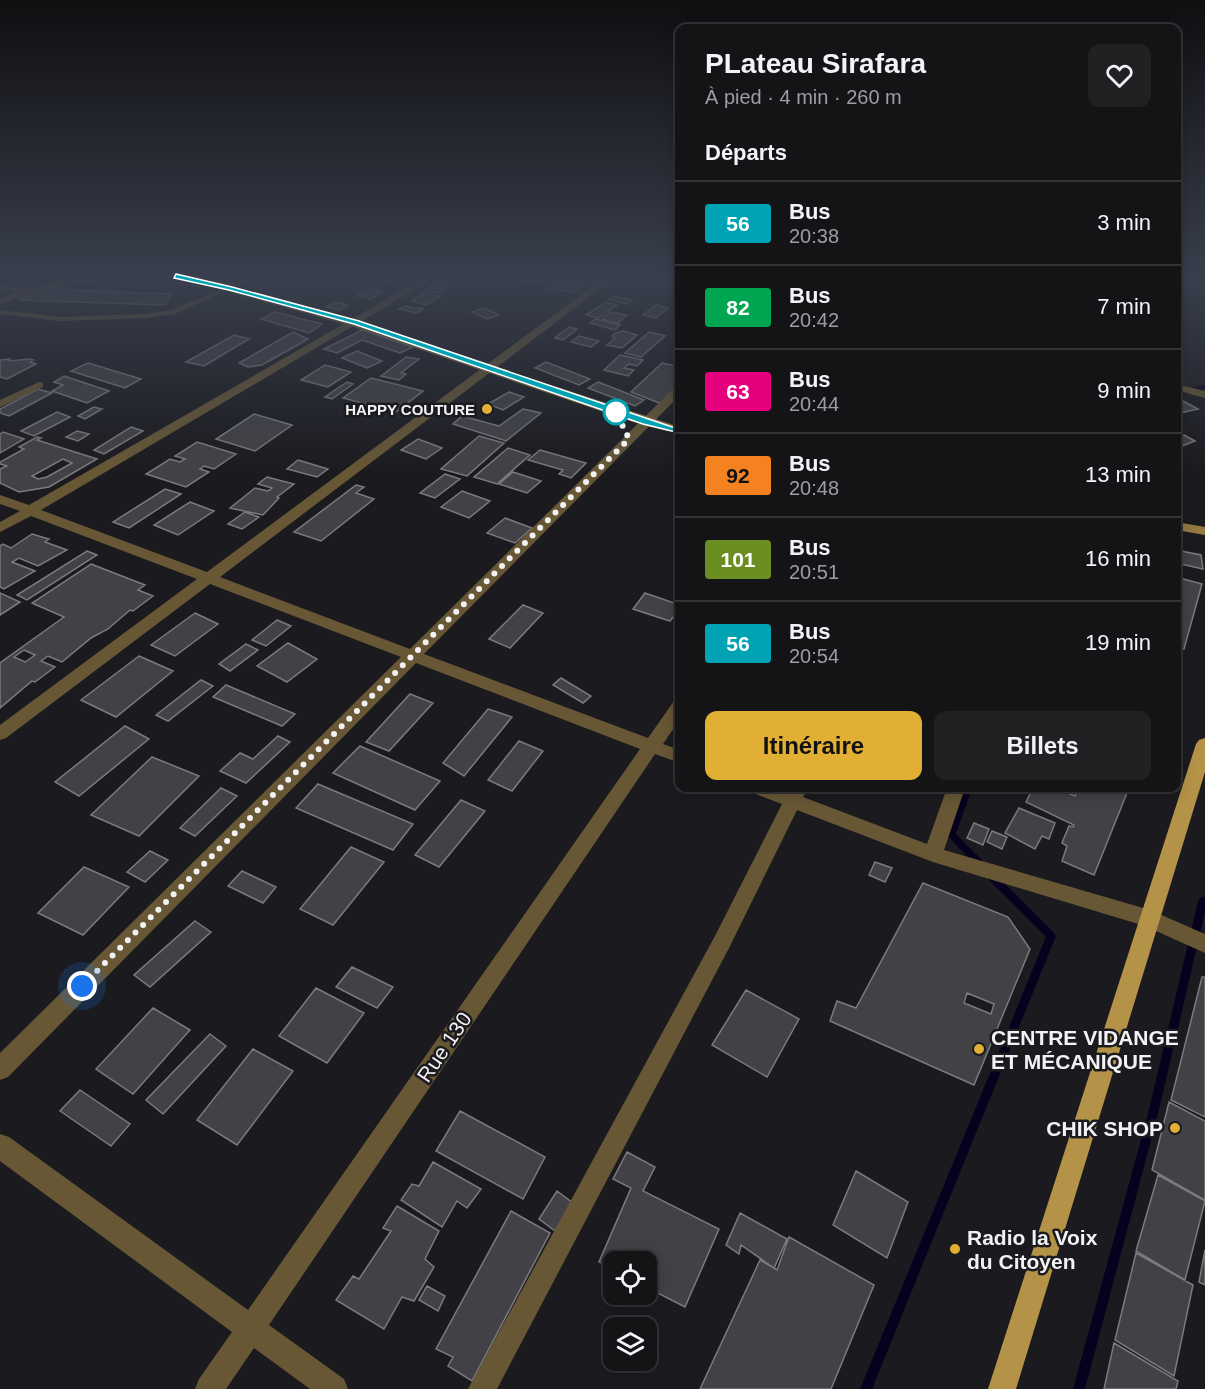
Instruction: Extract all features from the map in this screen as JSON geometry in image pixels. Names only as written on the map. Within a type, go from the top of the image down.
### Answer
[{"type":"main road","points":[[409,341],[646,422],[675,430]]},
{"type":"main road","points":[[1181,527],[1205,531]]},
{"type":"main road","points":[[1002,1389],[1205,744]]},
{"type":"street","points":[[0,528],[326,341]]},
{"type":"street","points":[[0,734],[528,341]]},
{"type":"street","points":[[0,404],[39,385]]},
{"type":"street","points":[[1181,388],[1205,395]]},
{"type":"street","points":[[0,1069],[675,393]]},
{"type":"street","points":[[0,499],[675,755]]},
{"type":"street","name":"Rue 130","points":[[209,1389],[675,712]]},
{"type":"street","points":[[933,854],[955,792]]},
{"type":"street","points":[[482,1389],[722,942],[796,794],[933,854],[1150,919],[1205,944]]},
{"type":"street","points":[[0,1146],[334,1389]]},
{"type":"building","points":[[224,341],[246,341],[204,366],[186,362]]},
{"type":"building","points":[[278,341],[305,341],[262,365],[248,367],[239,363]]},
{"type":"building","points":[[340,341],[360,341],[337,353],[324,349]]},
{"type":"building","points":[[364,341],[394,341],[413,347],[400,353]]},
{"type":"building","points":[[573,341],[599,341],[591,347],[571,342]]},
{"type":"building","points":[[612,341],[630,341],[622,348],[607,345]]},
{"type":"building","points":[[639,341],[659,341],[641,357],[625,353]]},
{"type":"building","points":[[357,351],[382,361],[367,368],[342,358]]},
{"type":"building","points":[[620,355],[643,360],[637,366],[629,364],[624,368],[634,370],[628,376],[604,370]]},
{"type":"building","points":[[406,357],[419,359],[401,373],[406,374],[399,380],[381,376]]},
{"type":"building","points":[[10,359],[9,361],[30,359],[33,360],[30,362],[36,364],[7,379],[0,377],[0,360]]},
{"type":"building","points":[[546,362],[590,379],[579,385],[535,368]]},
{"type":"building","points":[[88,363],[141,379],[125,388],[71,371]]},
{"type":"building","points":[[662,363],[675,366],[675,391],[662,404],[631,392]]},
{"type":"building","points":[[325,365],[351,372],[328,387],[301,380]]},
{"type":"building","points":[[64,376],[109,391],[87,403],[52,391],[63,385],[54,382]]},
{"type":"building","points":[[371,378],[423,391],[396,412],[343,398]]},
{"type":"building","points":[[347,382],[353,384],[332,399],[325,397]]},
{"type":"building","points":[[598,382],[644,400],[635,406],[588,388]]},
{"type":"building","points":[[38,389],[52,393],[9,416],[0,413],[0,409]]},
{"type":"building","points":[[509,392],[524,397],[503,410],[488,404]]},
{"type":"building","points":[[1181,400],[1198,409],[1181,413]]},
{"type":"building","points":[[94,407],[102,409],[85,419],[78,416]]},
{"type":"building","points":[[523,409],[541,413],[506,441],[453,424],[462,416],[499,426]]},
{"type":"building","points":[[57,412],[70,417],[34,436],[21,431]]},
{"type":"building","points":[[254,414],[292,425],[255,451],[216,439]]},
{"type":"building","points":[[131,427],[143,431],[104,454],[94,450]]},
{"type":"building","points":[[77,431],[89,434],[78,441],[66,437]]},
{"type":"building","points":[[3,432],[24,439],[0,453],[0,434]]},
{"type":"building","points":[[1184,435],[1195,441],[1181,447],[1181,436]]},
{"type":"building","points":[[479,436],[504,443],[467,476],[441,469]]},
{"type":"building","points":[[37,437],[41,438],[37,440],[97,459],[49,487],[19,492],[0,483],[0,469],[7,466],[0,462],[24,449],[19,447]],"holes":[[[63,459],[72,463],[47,477],[38,479],[32,476]]]},
{"type":"building","points":[[418,439],[442,448],[426,459],[401,450]]},
{"type":"building","points":[[197,442],[236,454],[214,469],[204,466],[200,469],[209,472],[186,487],[146,474],[170,459],[180,462],[185,459],[175,456]]},
{"type":"building","points":[[508,448],[530,455],[497,484],[474,477]]},
{"type":"building","points":[[540,450],[586,463],[571,478],[559,474],[563,470],[528,460]]},
{"type":"building","points":[[298,460],[328,469],[317,477],[287,469]]},
{"type":"building","points":[[513,472],[541,481],[527,493],[499,484]]},
{"type":"building","points":[[445,474],[460,479],[435,498],[420,493]]},
{"type":"building","points":[[267,477],[294,484],[277,497],[279,498],[263,515],[230,508],[255,488],[268,491],[272,488],[258,484]]},
{"type":"building","points":[[356,485],[364,487],[356,493],[374,499],[321,541],[294,532]]},
{"type":"building","points":[[165,489],[181,494],[129,528],[113,522]]},
{"type":"building","points":[[462,491],[490,501],[469,518],[441,507]]},
{"type":"building","points":[[190,502],[214,511],[178,535],[154,525]]},
{"type":"building","points":[[245,512],[259,517],[242,529],[228,524]]},
{"type":"building","points":[[505,518],[532,528],[515,543],[487,533]]},
{"type":"building","points":[[32,534],[49,539],[45,542],[67,550],[38,566],[19,558],[12,562],[35,571],[4,589],[0,587],[0,546],[3,544],[11,548]]},
{"type":"building","points":[[87,551],[97,555],[27,600],[17,595]]},
{"type":"building","points":[[1181,551],[1201,555],[1203,569],[1181,564]]},
{"type":"building","points":[[91,564],[145,585],[138,590],[153,596],[133,611],[130,610],[108,629],[91,638],[62,662],[48,656],[41,661],[55,667],[35,682],[32,681],[0,708],[0,663],[64,617],[32,603]],"holes":[[[24,650],[35,655],[25,662],[14,657]]]},
{"type":"building","points":[[1181,578],[1202,584],[1184,649],[1181,648]]},
{"type":"building","points":[[0,593],[20,602],[0,615]]},
{"type":"building","points":[[645,593],[675,603],[675,614],[670,621],[633,609]]},
{"type":"building","points":[[523,605],[543,613],[510,648],[489,639]]},
{"type":"building","points":[[195,613],[218,624],[175,656],[151,645]]},
{"type":"building","points":[[277,620],[291,626],[266,646],[252,640]]},
{"type":"building","points":[[288,643],[317,659],[287,682],[257,666]]},
{"type":"building","points":[[246,644],[258,650],[230,671],[219,664]]},
{"type":"building","points":[[139,656],[173,671],[116,717],[81,700]]},
{"type":"building","points":[[561,678],[591,696],[583,703],[553,685]]},
{"type":"building","points":[[201,680],[213,686],[168,721],[156,715]]},
{"type":"building","points":[[226,685],[295,714],[282,726],[213,697]]},
{"type":"building","points":[[410,694],[433,703],[389,751],[366,742]]},
{"type":"building","points":[[488,709],[512,717],[464,776],[443,763]]},
{"type":"building","points":[[125,726],[149,739],[79,796],[55,782]]},
{"type":"building","points":[[278,736],[290,742],[246,783],[220,771],[240,753],[253,759]]},
{"type":"building","points":[[519,741],[543,751],[512,791],[488,780]]},
{"type":"building","points":[[360,746],[440,781],[415,810],[333,773]]},
{"type":"building","points":[[152,757],[199,776],[139,836],[91,815]]},
{"type":"building","points":[[318,784],[413,824],[393,850],[296,808]]},
{"type":"building","points":[[221,788],[237,796],[195,836],[180,828]]},
{"type":"building","points":[[1031,792],[1066,792],[1075,796],[1077,792],[1127,792],[1094,875],[1062,861],[1067,846],[1062,843],[1069,826],[1074,825],[1026,802]]},
{"type":"building","points":[[461,800],[485,811],[439,867],[415,855]]},
{"type":"building","points":[[1019,808],[1055,823],[1049,839],[1042,836],[1035,849],[1005,833]]},
{"type":"building","points":[[974,823],[989,829],[983,845],[967,838]]},
{"type":"building","points":[[992,831],[1007,837],[1002,849],[987,842]]},
{"type":"building","points":[[351,847],[384,862],[333,925],[300,909]]},
{"type":"building","points":[[150,851],[168,860],[145,882],[127,872]]},
{"type":"building","points":[[875,862],[892,868],[885,882],[869,875]]},
{"type":"building","points":[[84,867],[129,887],[83,935],[38,913]]},
{"type":"building","points":[[242,871],[276,887],[263,903],[228,886]]},
{"type":"building","points":[[923,883],[1008,917],[1030,949],[974,1085],[830,1021],[837,1001],[856,1008]],"holes":[[[967,993],[994,1004],[991,1014],[964,1003]]]},
{"type":"building","points":[[195,921],[211,932],[150,987],[134,975]]},
{"type":"building","points":[[352,967],[393,987],[377,1008],[336,987]]},
{"type":"building","points":[[1202,977],[1205,977],[1205,1117],[1171,1100]]},
{"type":"building","points":[[316,988],[364,1013],[327,1063],[279,1036]]},
{"type":"building","points":[[746,990],[799,1019],[767,1077],[712,1045]]},
{"type":"building","points":[[153,1008],[190,1030],[133,1094],[96,1069]]},
{"type":"building","points":[[210,1034],[226,1046],[163,1114],[146,1100]]},
{"type":"building","points":[[253,1049],[293,1071],[237,1145],[197,1120]]},
{"type":"building","points":[[80,1090],[130,1124],[111,1146],[60,1111]]},
{"type":"building","points":[[1169,1102],[1205,1121],[1205,1200],[1152,1170]]},
{"type":"building","points":[[460,1111],[545,1157],[523,1199],[436,1151]]},
{"type":"building","points":[[627,1152],[655,1167],[643,1191],[719,1229],[685,1307],[657,1293],[657,1251],[604,1251],[631,1188],[613,1179]]},
{"type":"building","points":[[433,1162],[481,1189],[467,1208],[457,1201],[442,1227],[401,1200],[412,1184],[419,1186]]},
{"type":"building","points":[[856,1171],[908,1202],[887,1258],[833,1225]]},
{"type":"building","points":[[1158,1175],[1205,1201],[1185,1280],[1136,1251]]},
{"type":"building","points":[[557,1191],[573,1203],[555,1231],[539,1219]]},
{"type":"building","points":[[397,1206],[439,1231],[425,1259],[434,1267],[414,1301],[402,1297],[384,1329],[336,1300],[353,1276],[359,1279],[391,1231],[383,1228]]},
{"type":"building","points":[[511,1211],[550,1233],[472,1381],[448,1366],[453,1357],[436,1349]]},
{"type":"building","points":[[740,1213],[787,1239],[774,1268],[741,1245],[739,1254],[726,1245]]},
{"type":"building","points":[[789,1237],[874,1285],[831,1389],[700,1389],[760,1260],[777,1270]]},
{"type":"building","points":[[1205,1250],[1205,1285],[1199,1282]]},
{"type":"building","points":[[1136,1253],[1193,1285],[1174,1376],[1115,1340]]},
{"type":"building","points":[[427,1286],[445,1296],[438,1311],[419,1300]]},
{"type":"building","points":[[1114,1343],[1178,1381],[1176,1389],[1104,1389]]},
{"type":"waterway","points":[[1181,392],[1205,387]]},
{"type":"waterway","points":[[967,792],[951,835],[981,865]]},
{"type":"waterway","points":[[866,1389],[1051,936],[991,876]]},
{"type":"waterway","points":[[1079,1389],[1153,1114],[1203,901]]},
{"type":"bus line","name":"56","points":[[409,341],[646,422],[675,430]]},
{"type":"place","name":"HAPPY COUTURE","points":[[487,409]]},
{"type":"place","name":"CENTRE VIDANGE ET MÉCANIQUE","points":[[979,1049]]},
{"type":"place","name":"CHIK SHOP","points":[[1175,1128]]},
{"type":"place","name":"Radio la Voix du Citoyen","points":[[955,1249]]},
{"type":"route","points":[[82,986],[629,439],[616,412]]}]
